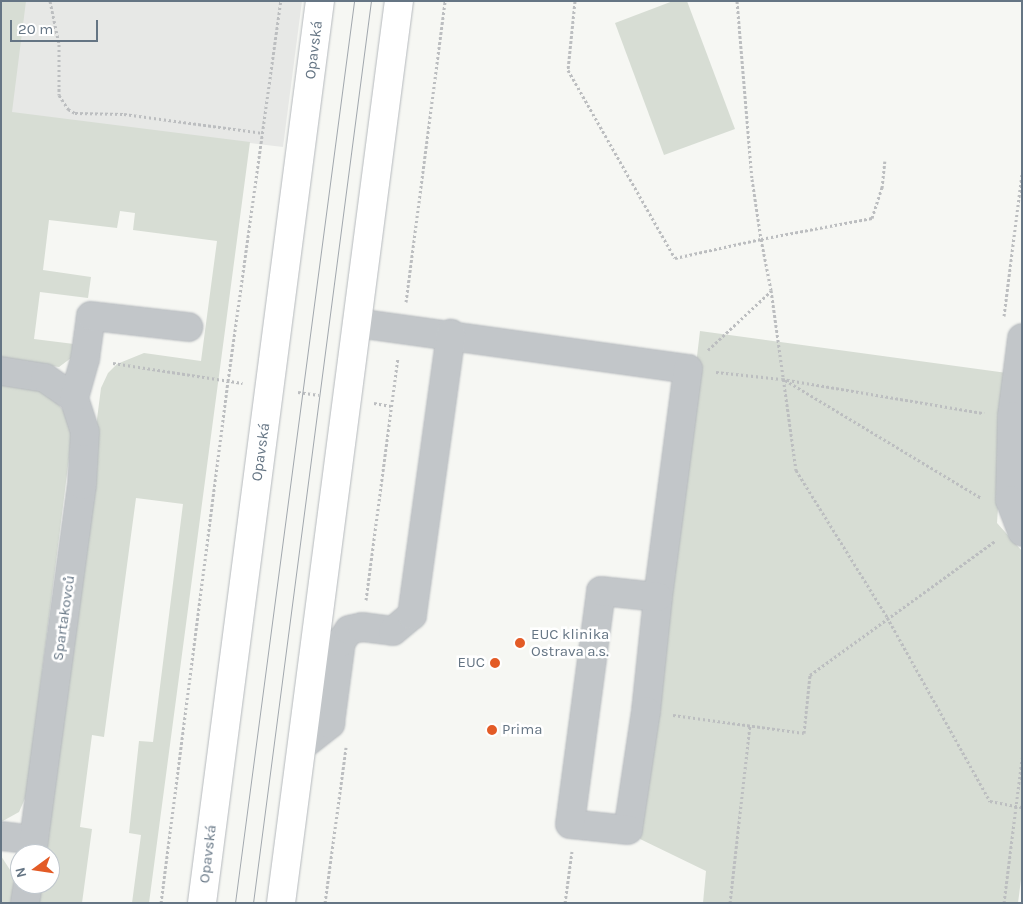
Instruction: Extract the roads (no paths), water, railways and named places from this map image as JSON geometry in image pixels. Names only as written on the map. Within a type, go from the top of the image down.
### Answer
[{"type":"main road","name":"Opavská","points":[[202,903],[320,1]]},
{"type":"main road","points":[[282,903],[399,1]]},
{"type":"street","points":[[1,371],[45,378],[74,398],[85,359],[91,316],[188,327]]},
{"type":"street","points":[[357,323],[450,334],[688,369],[658,597],[646,711],[628,830],[570,824],[602,591],[658,597]]},
{"type":"street","points":[[302,746],[330,724],[341,642],[349,630],[362,628],[393,631],[412,615],[450,334]]},
{"type":"street","points":[[1012,534],[1010,500],[1012,416],[1022,338]]},
{"type":"street","name":"Spartakovců","points":[[33,844],[82,484],[85,432],[74,398]]},
{"type":"street","points":[[1,836],[24,844]]},
{"type":"tram line","points":[[235,903],[354,1]]},
{"type":"tram line","points":[[253,903],[371,1]]},
{"type":"place","name":"EUC klinika Ostrava a.s.","points":[[520,643]]},
{"type":"place","name":"EUC","points":[[495,663]]},
{"type":"place","name":"Prima","points":[[492,730]]}]
